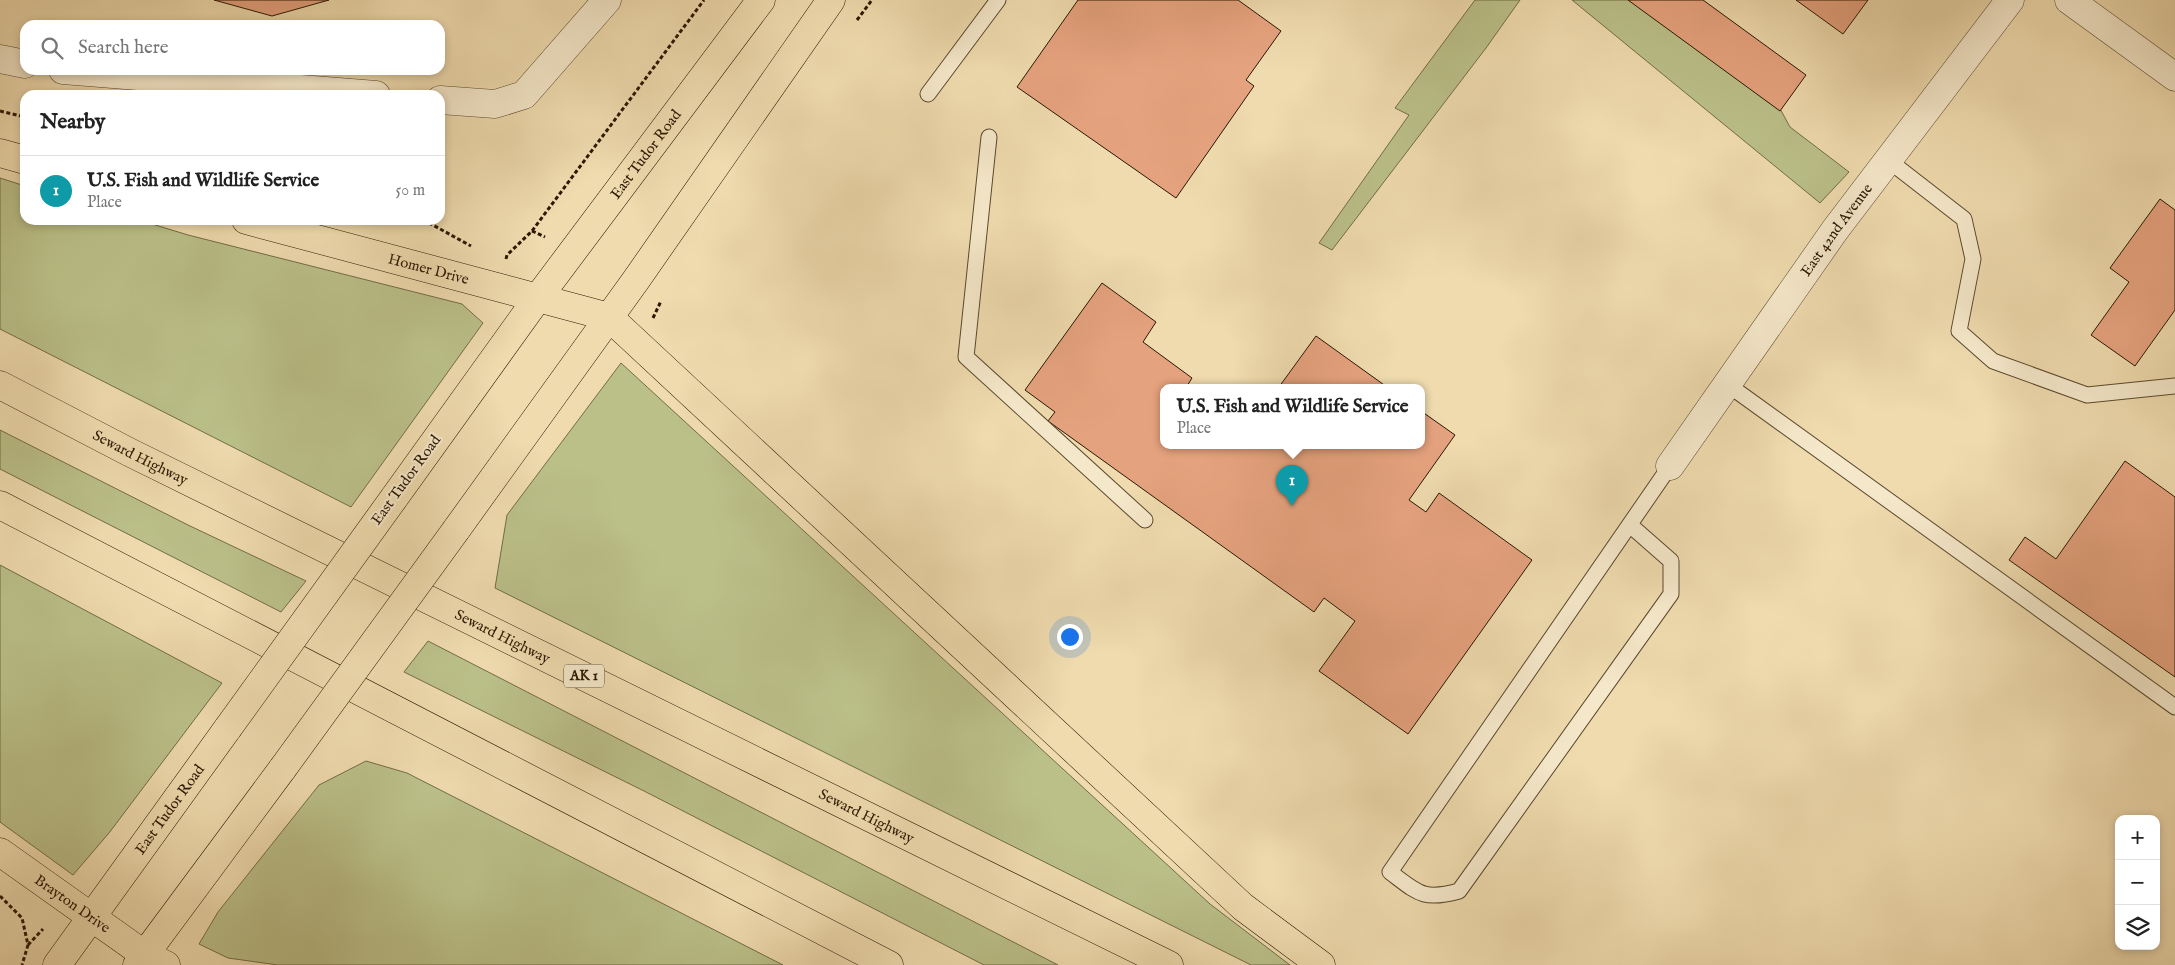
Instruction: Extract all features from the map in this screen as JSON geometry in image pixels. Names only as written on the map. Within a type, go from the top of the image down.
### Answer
[{"type":"main road","name":"East Tudor Road","points":[[57,965],[537,299],[760,0]]},
{"type":"main road","points":[[149,962],[283,768],[610,317],[831,0]]},
{"type":"main road","points":[[0,153],[20,159]]},
{"type":"main road","name":"Homer Drive","points":[[264,225],[610,317]]},
{"type":"main road","points":[[610,317],[1243,906],[1321,965]]},
{"type":"main road","name":"Seward Highway","points":[[0,385],[156,465],[1169,965]]},
{"type":"main road","points":[[0,505],[889,965]]},
{"type":"main road","name":"Brayton Drive","points":[[0,852],[149,962]]},
{"type":"street","points":[[445,100],[495,104],[524,95],[607,0]]},
{"type":"street","name":"East 42nd Avenue","points":[[1670,466],[1827,242],[2010,0]]},
{"type":"street","points":[[2069,0],[2175,77]]},
{"type":"street","points":[[0,59],[20,63]]},
{"type":"street","points":[[126,75],[313,90]]},
{"type":"lane","points":[[928,94],[998,0]]},
{"type":"lane","points":[[989,136],[966,357],[1145,520]]},
{"type":"lane","points":[[1888,160],[1964,219],[1973,259],[1959,331],[1993,361],[2087,395],[2175,386]]},
{"type":"lane","points":[[1727,384],[2175,707]]},
{"type":"lane","points":[[1630,525],[1671,560],[1671,594],[1459,892],[1441,896],[1419,894],[1390,872],[1670,466]]},
{"type":"path","points":[[500,254],[507,255],[532,231],[704,0]]},
{"type":"path","points":[[0,111],[20,116]]},
{"type":"path","points":[[433,225],[478,250]]},
{"type":"path","points":[[0,896],[22,918],[28,945],[22,965]]},
{"type":"green space","points":[[1475,0],[1520,0],[1486,48],[1332,250],[1319,243],[1409,115],[1395,108]]},
{"type":"green space","points":[[1572,0],[1642,0],[1778,105],[1790,127],[1849,172],[1820,203]]},
{"type":"green space","points":[[0,178],[20,184],[20,225],[155,225],[188,235],[462,304],[483,323],[351,507],[0,329]]},
{"type":"green space","points":[[621,363],[1210,904],[1290,965],[1251,965],[495,588],[507,515]]},
{"type":"green space","points":[[0,430],[188,525],[306,581],[281,612],[0,469]]},
{"type":"green space","points":[[0,565],[222,683],[109,833],[73,875],[0,822]]},
{"type":"green space","points":[[428,641],[1058,965],[984,965],[646,792],[404,672]]},
{"type":"green space","points":[[366,761],[407,773],[783,965],[278,965],[228,958],[199,944],[218,912],[319,785]]},
{"type":"building","points":[[214,0],[329,0],[272,16]]},
{"type":"building","points":[[1078,0],[1238,0],[1281,31],[1246,80],[1254,86],[1176,198],[1017,87]]},
{"type":"building","points":[[1628,0],[1703,0],[1806,75],[1780,111]]},
{"type":"building","points":[[1796,0],[1868,0],[1843,34]]},
{"type":"building","points":[[2160,199],[2175,210],[2175,310],[2135,366],[2091,335],[2129,282],[2110,268]]},
{"type":"building","points":[[1102,283],[1156,322],[1143,342],[1192,378],[1188,384],[1160,384],[1160,449],[1425,449],[1425,414],[1455,435],[1409,500],[1426,512],[1439,493],[1532,560],[1408,734],[1319,671],[1355,621],[1324,598],[1314,612],[1048,421],[1055,412],[1025,390]]},
{"type":"building","points":[[1316,336],[1383,384],[1281,384]]},
{"type":"building","points":[[2125,461],[2175,497],[2175,677],[2009,560],[2025,537],[2056,559]]},
{"type":"place","name":"U.S. Fish and Wildlife Service","points":[[1292,506]]}]
